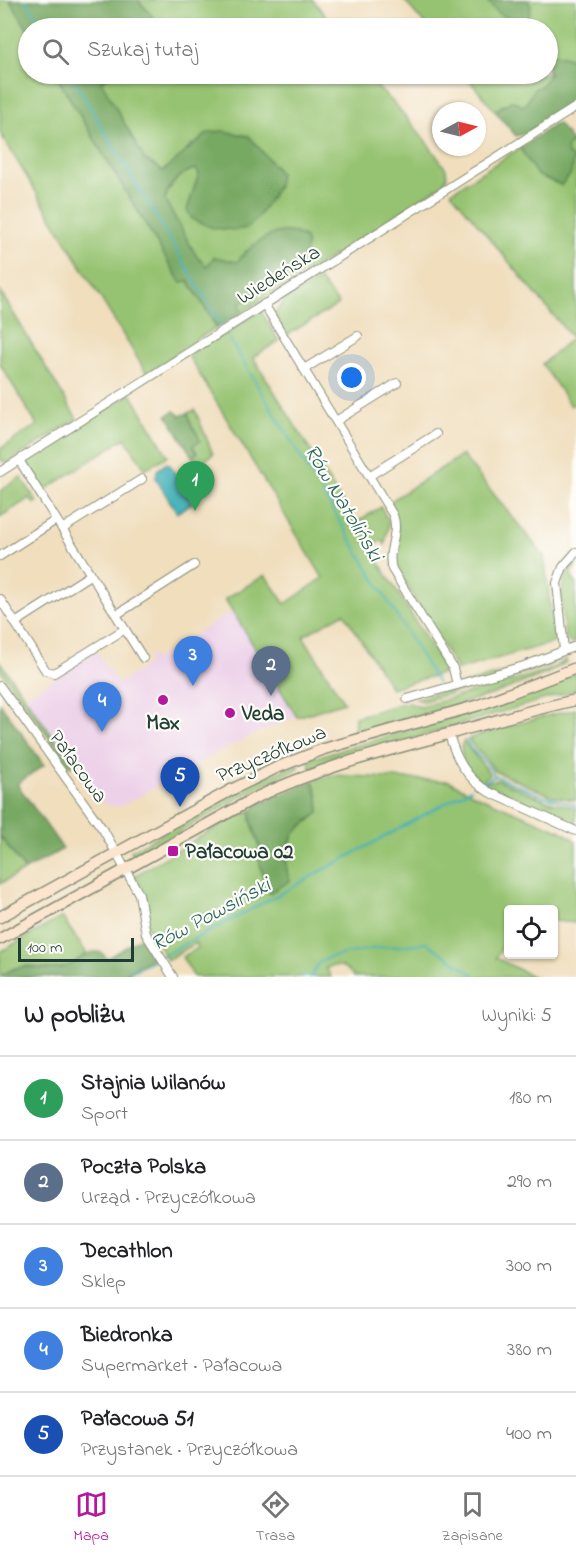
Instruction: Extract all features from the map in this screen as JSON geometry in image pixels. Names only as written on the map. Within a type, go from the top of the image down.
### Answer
[{"type":"main road","name":"Przyczółkowa","points":[[0,917],[242,784],[301,758],[384,731],[479,705],[576,668]]},
{"type":"main road","name":"Przyczółkowa","points":[[0,939],[253,799],[293,781],[334,766],[576,700]]},
{"type":"main road","points":[[293,781],[302,772],[304,766],[301,758]]},
{"type":"street","name":"Wiedeńska","points":[[0,472],[576,107]]},
{"type":"street","points":[[264,304],[395,520],[389,552],[392,569],[453,668],[457,685]]},
{"type":"street","points":[[304,369],[358,336]]},
{"type":"street","points":[[336,421],[397,383]]},
{"type":"street","points":[[369,476],[436,434]]},
{"type":"street","points":[[19,460],[143,658]]},
{"type":"street","points":[[62,529],[142,479]]},
{"type":"street","points":[[0,556],[56,520]]},
{"type":"street","points":[[564,650],[557,583],[563,567],[576,552]]},
{"type":"street","points":[[116,615],[194,565]]},
{"type":"street","points":[[15,623],[90,574]]},
{"type":"street","points":[[0,598],[46,671],[52,674],[125,629]]},
{"type":"street","points":[[407,699],[524,666],[576,646]]},
{"type":"street","name":"Pałacowa","points":[[0,686],[117,852],[142,902],[146,934],[173,977]]},
{"type":"street","points":[[448,734],[459,762],[476,783],[489,792],[576,831]]},
{"type":"shaded area","points":[[232,611],[297,717],[261,731],[211,756],[119,807],[99,802],[25,697],[96,651],[118,684],[150,663],[147,658],[152,655],[155,660]]},
{"type":"green space","points":[[0,0],[10,0],[21,18],[18,18],[18,84],[61,84],[181,283],[188,279],[217,328],[147,374],[0,133]]},
{"type":"green space","points":[[10,0],[138,0],[153,18],[21,18]]},
{"type":"green space","points":[[138,0],[313,0],[327,18],[153,18]]},
{"type":"green space","points":[[404,0],[576,0],[576,60],[558,55],[558,18],[419,18]]},
{"type":"green space","points":[[487,0],[527,0],[531,6],[529,16],[526,18],[509,18],[498,12]]},
{"type":"green space","points":[[558,55],[576,60],[576,101],[527,133],[516,136],[495,111],[511,101],[521,106],[526,104],[534,89],[542,85],[558,84]]},
{"type":"green space","points":[[61,84],[103,84],[145,160],[163,171],[208,133],[222,131],[249,136],[280,173],[278,186],[258,217],[247,228],[235,230],[213,228],[192,219],[187,210],[199,173],[196,169],[190,170],[176,180],[165,200],[197,257],[207,266],[214,257],[237,262],[259,241],[277,233],[286,232],[296,233],[305,238],[307,247],[298,269],[281,280],[272,281],[240,304],[241,313],[217,328],[188,280],[181,283]]},
{"type":"green space","points":[[102,84],[376,84],[422,136],[432,150],[432,156],[437,156],[446,169],[447,177],[442,185],[241,313],[240,304],[272,281],[282,280],[305,255],[246,251],[237,262],[214,257],[207,267],[197,257],[165,200],[176,180],[196,169],[258,217],[278,186],[192,144],[178,160],[163,171],[145,160]]},
{"type":"green space","points":[[472,84],[542,84],[521,107],[503,105],[495,111]]},
{"type":"green space","points":[[557,123],[572,141],[566,149],[568,155],[573,158],[571,174],[561,185],[537,175],[520,148]]},
{"type":"green space","points":[[572,141],[576,146],[576,402],[571,406],[542,364],[572,338],[451,192],[520,148],[537,175],[561,185],[571,174],[573,158],[568,155],[566,149]]},
{"type":"green space","points":[[319,280],[339,304],[287,335],[274,313],[284,300]]},
{"type":"green space","points":[[0,291],[77,419],[8,463],[0,458],[0,449],[37,425],[0,364]]},
{"type":"green space","points":[[261,311],[279,341],[253,357],[355,523],[381,507],[389,522],[385,545],[382,540],[370,548],[447,672],[391,688],[344,613],[303,636],[344,702],[297,717],[225,599],[265,575],[285,604],[323,578],[189,357],[191,353]]},
{"type":"green space","points":[[131,394],[168,456],[145,469],[125,438],[42,492],[25,464],[26,460]]},
{"type":"green space","points":[[195,410],[213,454],[199,465],[192,456],[197,453],[193,446],[197,433],[192,427],[188,413]]},
{"type":"green space","points":[[175,411],[180,416],[188,413],[192,427],[197,433],[200,441],[193,446],[197,453],[192,456],[167,415]]},
{"type":"green space","points":[[462,455],[544,556],[555,642],[457,670],[393,562],[398,528],[389,502]]},
{"type":"green space","points":[[21,477],[37,502],[34,504],[30,498],[0,517],[0,491]]},
{"type":"green space","points":[[576,559],[576,566],[571,571],[571,577],[576,583],[575,643],[570,643],[565,638],[562,587],[569,568]]},
{"type":"green space","points":[[554,657],[555,660],[560,658],[548,666],[424,701],[416,699]]},
{"type":"green space","points":[[566,659],[567,662],[550,672],[494,694],[354,735],[355,717],[407,702],[420,707],[550,670]]},
{"type":"green space","points":[[0,662],[73,765],[70,767],[0,670]]},
{"type":"green space","points":[[576,673],[576,690],[310,769],[309,759],[509,700]]},
{"type":"green space","points":[[0,703],[44,765],[17,784],[63,849],[25,870],[0,836]]},
{"type":"green space","points":[[576,709],[576,800],[552,796],[497,772],[473,747],[469,739],[538,718]]},
{"type":"green space","points":[[464,741],[490,775],[484,779],[485,782],[498,780],[548,801],[576,808],[576,826],[478,780],[465,765],[461,746]]},
{"type":"green space","points":[[297,764],[299,766],[296,770],[240,797],[135,858],[131,851],[253,783]]},
{"type":"green space","points":[[331,775],[449,781],[475,795],[561,831],[576,841],[576,923],[558,921],[558,905],[504,905],[504,944],[496,958],[534,977],[354,977],[345,968],[334,966],[326,968],[331,977],[194,977],[182,957],[198,948],[196,943],[167,960],[146,924],[145,901],[134,876],[237,815],[251,811],[251,820],[259,844],[259,859],[270,893],[286,872],[288,850],[294,833],[319,813],[318,797],[313,781]]},
{"type":"green space","points":[[313,781],[318,797],[319,813],[293,835],[287,852],[286,864],[290,881],[269,893],[259,859],[259,844],[251,820],[251,811],[260,803]]},
{"type":"green space","points":[[0,836],[25,870],[0,884]]},
{"type":"green space","points":[[62,917],[87,954],[67,967],[51,970],[28,966],[15,968],[0,976],[0,952]]},
{"type":"green space","points":[[141,937],[153,958],[119,977],[0,977],[17,968],[55,969],[64,967],[87,954],[96,952],[102,953],[107,959]]},
{"type":"water","points":[[167,463],[171,466],[192,503],[177,513],[156,479],[157,470]]},
{"type":"waterway","name":"Rów Natoliński","points":[[26,0],[37,18]]},
{"type":"waterway","name":"Rów Natoliński","points":[[76,84],[221,324]]},
{"type":"waterway","name":"Rów Natoliński","points":[[227,335],[438,684]]},
{"type":"waterway","name":"Rów Natoliński","points":[[467,740],[470,748],[485,762],[495,776],[543,796],[576,805]]},
{"type":"waterway","points":[[484,782],[495,776]]},
{"type":"waterway","name":"Rów Powsiński","points":[[122,977],[471,789]]},
{"type":"waterway","points":[[311,977],[319,962],[330,957],[377,948],[427,943],[477,977]]},
{"type":"waterway","points":[[302,977],[312,976]]},
{"type":"place","name":"Stajnia Wilanów","points":[[195,511]]},
{"type":"place","name":"Decathlon","points":[[193,686]]},
{"type":"place","name":"Poczta Polska","points":[[271,696]]},
{"type":"place","name":"Max","points":[[163,700]]},
{"type":"place","name":"Veda","points":[[230,713]]},
{"type":"place","name":"Biedronka","points":[[102,732]]},
{"type":"place","name":"Pałacowa 51","points":[[180,807]]},
{"type":"place","name":"Pałacowa 02","points":[[173,851]]}]
